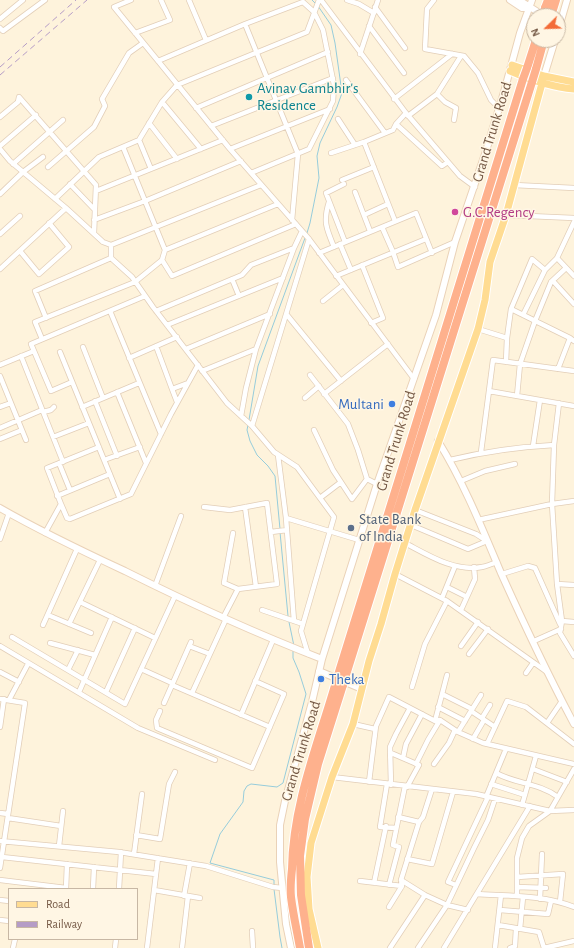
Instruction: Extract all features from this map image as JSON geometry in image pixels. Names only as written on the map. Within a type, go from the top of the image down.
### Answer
[{"type":"highway","points":[[549,8],[556,0]]},
{"type":"highway","name":"Grand Trunk Road","points":[[308,948],[302,903],[300,856],[304,819],[341,680],[533,48]]},
{"type":"highway","name":"Grand Trunk Road","points":[[300,948],[291,896],[292,855],[297,816],[310,761],[341,680],[542,48]]},
{"type":"main road","points":[[511,68],[574,82]]},
{"type":"main road","points":[[511,68],[542,83],[558,88],[574,89]]},
{"type":"main road","points":[[318,948],[309,909],[307,877],[311,842],[332,777],[352,724],[394,574],[438,441],[478,329],[485,300],[490,262],[506,215],[544,76]]},
{"type":"street","points":[[0,19],[23,0]]},
{"type":"street","points":[[0,28],[3,31],[45,0]]},
{"type":"street","points":[[132,0],[114,7],[230,149],[308,238],[414,379]]},
{"type":"street","points":[[135,34],[170,20],[161,0]]},
{"type":"street","points":[[189,0],[206,40]]},
{"type":"street","points":[[55,199],[99,157],[139,140],[162,102],[177,85],[307,32],[319,0],[407,115],[460,176],[475,187]]},
{"type":"street","points":[[347,0],[359,4],[374,13]]},
{"type":"street","points":[[360,54],[378,0]]},
{"type":"street","points":[[434,0],[426,8],[425,49],[464,56],[478,72],[491,100],[498,107]]},
{"type":"street","points":[[510,0],[522,8],[526,8]]},
{"type":"street","points":[[519,0],[529,8],[532,0]]},
{"type":"street","points":[[158,61],[245,24],[304,2],[314,10],[323,30],[333,78],[333,101],[330,109],[309,149],[251,174]]},
{"type":"street","points":[[375,7],[405,48]]},
{"type":"street","points":[[291,948],[278,888],[280,825],[300,742],[312,702],[322,659],[359,540],[436,315],[455,242],[475,187],[526,16]]},
{"type":"street","points":[[245,24],[298,154],[294,222]]},
{"type":"street","points":[[369,26],[404,73]]},
{"type":"street","points":[[48,167],[94,128],[105,106],[102,99],[129,53],[143,43]]},
{"type":"street","points":[[544,76],[553,48]]},
{"type":"street","points":[[196,108],[328,52]]},
{"type":"street","points":[[394,99],[452,54]]},
{"type":"street","points":[[331,153],[393,130],[396,124],[407,115],[438,94],[461,56]]},
{"type":"street","points":[[211,126],[333,78]]},
{"type":"street","points":[[346,80],[385,133]]},
{"type":"street","points":[[438,94],[445,102],[456,108],[454,120]]},
{"type":"street","points":[[0,117],[18,102],[19,97],[84,170],[96,185],[94,233]]},
{"type":"street","points":[[162,102],[201,149]]},
{"type":"street","points":[[230,149],[330,109]]},
{"type":"street","points":[[36,115],[0,148],[13,164],[66,208],[103,242],[111,245],[261,185]]},
{"type":"street","points":[[338,119],[355,145]]},
{"type":"street","points":[[13,164],[63,120]]},
{"type":"street","points":[[149,123],[177,158]]},
{"type":"street","points":[[396,124],[442,166],[448,162]]},
{"type":"street","points":[[139,140],[151,169]]},
{"type":"street","points":[[96,191],[223,140]]},
{"type":"street","points":[[364,142],[395,221]]},
{"type":"street","points":[[42,339],[35,322],[135,282],[162,260],[165,250],[123,147]]},
{"type":"street","points":[[0,194],[23,172],[43,157]]},
{"type":"street","points":[[94,220],[241,162]]},
{"type":"street","points":[[345,242],[326,193],[343,182],[374,167]]},
{"type":"street","points":[[70,184],[95,210]]},
{"type":"street","points":[[514,185],[574,188]]},
{"type":"street","points":[[355,192],[370,231]]},
{"type":"street","points":[[329,202],[325,223],[334,246]]},
{"type":"street","points":[[165,250],[278,204]]},
{"type":"street","points":[[364,215],[388,204]]},
{"type":"street","points":[[0,269],[66,208]]},
{"type":"street","points":[[319,253],[416,213],[432,253]]},
{"type":"street","points":[[506,215],[574,218]]},
{"type":"street","points":[[0,234],[20,216]]},
{"type":"street","points":[[162,260],[172,276],[294,222]]},
{"type":"street","points":[[523,315],[545,270],[557,258],[574,222]]},
{"type":"street","points":[[20,251],[39,274],[69,247],[50,223]]},
{"type":"street","points":[[382,227],[394,252],[398,267],[455,242]]},
{"type":"street","points":[[241,416],[246,388],[256,349],[294,248],[303,232]]},
{"type":"street","points":[[251,425],[308,238]]},
{"type":"street","points":[[336,276],[426,239]]},
{"type":"street","points":[[340,244],[351,270]]},
{"type":"street","points":[[111,245],[111,258],[132,277],[156,311],[227,403],[251,425],[274,452],[297,467],[334,517],[301,630],[308,654]]},
{"type":"street","points":[[156,311],[242,275],[252,266],[294,248]]},
{"type":"street","points":[[46,318],[35,290],[111,258]]},
{"type":"street","points":[[557,258],[574,276]]},
{"type":"street","points":[[506,362],[507,338],[511,309],[532,259],[545,270]]},
{"type":"street","points":[[362,265],[383,318],[372,323]]},
{"type":"street","points":[[517,396],[520,364],[535,321],[551,282],[566,268]]},
{"type":"street","points":[[167,325],[283,278]]},
{"type":"street","points":[[232,279],[239,296]]},
{"type":"street","points":[[553,280],[574,304]]},
{"type":"street","points":[[323,301],[343,285]]},
{"type":"street","points":[[72,382],[51,391],[31,344],[145,296]]},
{"type":"street","points":[[511,309],[572,339],[558,369]]},
{"type":"street","points":[[110,311],[160,434]]},
{"type":"street","points":[[186,349],[270,314]]},
{"type":"street","points":[[287,315],[341,381]]},
{"type":"street","points":[[478,329],[507,338]]},
{"type":"street","points":[[129,358],[177,337]]},
{"type":"street","points":[[324,394],[388,344]]},
{"type":"street","points":[[156,346],[177,402]]},
{"type":"street","points":[[83,347],[103,398]]},
{"type":"street","points":[[202,371],[256,349]]},
{"type":"street","points":[[0,365],[34,351]]},
{"type":"street","points":[[60,352],[120,499]]},
{"type":"street","points":[[20,356],[53,437],[70,490]]},
{"type":"street","points":[[481,452],[492,360],[574,371]]},
{"type":"street","points":[[99,447],[47,468],[67,518],[70,519],[131,494],[160,434],[198,365]]},
{"type":"street","points":[[310,375],[348,424],[367,479],[377,484]]},
{"type":"street","points":[[0,376],[26,440]]},
{"type":"street","points":[[82,407],[139,383]]},
{"type":"street","points":[[172,389],[188,383]]},
{"type":"street","points":[[305,398],[319,386]]},
{"type":"street","points":[[489,391],[574,406]]},
{"type":"street","points":[[117,392],[146,463]]},
{"type":"street","points":[[533,446],[540,400]]},
{"type":"street","points":[[95,401],[117,456]]},
{"type":"street","points":[[0,407],[11,403]]},
{"type":"street","points":[[559,403],[554,446],[552,504],[561,626],[560,632],[574,654]]},
{"type":"street","points":[[0,428],[43,411],[51,410],[54,407]]},
{"type":"street","points":[[53,437],[89,423]]},
{"type":"street","points":[[0,439],[22,430]]},
{"type":"street","points":[[314,430],[333,470],[352,499],[367,479]]},
{"type":"street","points":[[438,441],[461,480],[502,574],[548,673],[574,724]]},
{"type":"street","points":[[450,460],[481,452],[516,447],[554,446]]},
{"type":"street","points":[[104,460],[140,447]]},
{"type":"street","points":[[278,455],[286,518],[285,530],[292,620]]},
{"type":"street","points":[[461,480],[485,471],[515,464]]},
{"type":"street","points":[[57,496],[110,474]]},
{"type":"street","points":[[320,498],[342,482]]},
{"type":"street","points":[[478,520],[552,504],[574,501]]},
{"type":"street","points":[[204,506],[230,510],[267,503],[273,532],[277,584],[238,589],[224,583],[233,533]]},
{"type":"street","points":[[45,533],[61,504]]},
{"type":"street","points":[[245,507],[256,587]]},
{"type":"street","points":[[0,508],[45,533],[175,596],[273,640],[322,659]]},
{"type":"street","points":[[415,510],[476,534],[487,541]]},
{"type":"street","points":[[0,539],[9,513]]},
{"type":"street","points":[[155,586],[181,516]]},
{"type":"street","points":[[286,518],[359,540]]},
{"type":"street","points":[[411,525],[468,549],[487,541]]},
{"type":"street","points":[[273,532],[285,530]]},
{"type":"street","points":[[405,543],[439,561],[455,566],[481,567],[497,562]]},
{"type":"street","points":[[43,625],[77,549]]},
{"type":"street","points":[[69,624],[100,560]]},
{"type":"street","points":[[442,598],[455,566]]},
{"type":"street","points":[[502,574],[528,566],[535,568],[561,626]]},
{"type":"street","points":[[461,610],[476,579],[474,567]]},
{"type":"street","points":[[394,574],[447,601],[548,673]]},
{"type":"street","points":[[557,584],[574,585]]},
{"type":"street","points":[[446,587],[467,597]]},
{"type":"street","points":[[192,694],[238,589]]},
{"type":"street","points":[[12,637],[125,704],[175,596]]},
{"type":"street","points":[[412,687],[425,644],[447,601]]},
{"type":"street","points":[[80,602],[155,638]]},
{"type":"street","points":[[262,610],[303,624]]},
{"type":"street","points":[[48,615],[91,633]]},
{"type":"street","points":[[79,692],[112,617]]},
{"type":"street","points":[[461,646],[478,622]]},
{"type":"street","points":[[534,642],[561,626],[574,622]]},
{"type":"street","points":[[106,692],[135,628]]},
{"type":"street","points":[[469,654],[488,629]]},
{"type":"street","points":[[241,715],[273,640]]},
{"type":"street","points":[[50,643],[95,654]]},
{"type":"street","points":[[164,702],[190,644],[210,654]]},
{"type":"street","points":[[0,646],[138,728],[215,760]]},
{"type":"street","points":[[68,670],[78,650]]},
{"type":"street","points":[[526,673],[533,663]]},
{"type":"street","points":[[0,727],[4,699],[19,682],[28,664]]},
{"type":"street","points":[[141,669],[192,694],[270,727]]},
{"type":"street","points":[[319,671],[362,689]]},
{"type":"street","points":[[0,672],[19,682]]},
{"type":"street","points":[[435,721],[447,674]]},
{"type":"street","points":[[160,711],[156,720],[157,728],[252,768],[284,694],[255,682]]},
{"type":"street","points":[[442,694],[472,710],[495,727]]},
{"type":"street","points":[[434,764],[481,696]]},
{"type":"street","points":[[369,782],[375,729],[389,697],[435,721],[440,720],[456,731],[487,744],[574,764]]},
{"type":"street","points":[[0,868],[2,841],[8,816],[25,703],[4,699]]},
{"type":"street","points":[[487,744],[507,700],[526,707],[574,744]]},
{"type":"street","points":[[547,723],[562,701]]},
{"type":"street","points":[[474,739],[490,705]]},
{"type":"street","points":[[438,707],[465,721]]},
{"type":"street","points":[[396,828],[386,826],[380,827],[389,784],[390,747],[410,708]]},
{"type":"street","points":[[402,758],[406,744],[422,714]]},
{"type":"street","points":[[416,764],[440,720]]},
{"type":"street","points":[[352,724],[375,729]]},
{"type":"street","points":[[456,885],[448,882],[487,797],[506,748]]},
{"type":"street","points":[[391,753],[419,765],[406,786],[393,845]]},
{"type":"street","points":[[522,805],[536,756]]},
{"type":"street","points":[[533,769],[567,782]]},
{"type":"street","points":[[517,896],[518,887],[516,858],[522,838],[529,826],[550,811],[574,769]]},
{"type":"street","points":[[136,835],[160,839],[170,784],[175,772]]},
{"type":"street","points":[[496,773],[506,778],[549,790],[558,796]]},
{"type":"street","points":[[332,777],[487,797],[550,811],[574,810]]},
{"type":"street","points":[[491,784],[525,795]]},
{"type":"street","points":[[389,907],[402,886],[401,880],[407,860],[419,822],[423,817],[432,789]]},
{"type":"street","points":[[407,860],[432,864],[453,792]]},
{"type":"street","points":[[134,854],[142,794]]},
{"type":"street","points":[[418,948],[447,905],[488,820],[495,799]]},
{"type":"street","points":[[444,948],[530,806]]},
{"type":"street","points":[[59,846],[63,811]]},
{"type":"street","points":[[0,813],[8,816],[61,826]]},
{"type":"street","points":[[398,817],[419,822]]},
{"type":"street","points":[[374,883],[386,826]]},
{"type":"street","points":[[2,841],[121,852],[190,863],[206,866],[278,888]]},
{"type":"street","points":[[382,843],[399,847],[389,885]]},
{"type":"street","points":[[119,888],[121,852]]},
{"type":"street","points":[[540,899],[542,854]]},
{"type":"street","points":[[147,948],[158,858]]},
{"type":"street","points":[[1,860],[68,864],[156,874]]},
{"type":"street","points":[[182,948],[190,863]]},
{"type":"street","points":[[0,880],[66,888],[68,864]]},
{"type":"street","points":[[93,888],[94,867]]},
{"type":"street","points":[[517,877],[563,874],[560,902]]},
{"type":"street","points":[[401,880],[425,895],[447,905],[468,910]]},
{"type":"street","points":[[360,882],[402,886]]},
{"type":"street","points":[[518,887],[546,888]]},
{"type":"street","points":[[154,890],[200,898]]},
{"type":"street","points":[[477,894],[517,896],[551,900],[574,907]]},
{"type":"street","points":[[390,948],[425,895]]},
{"type":"street","points":[[495,948],[502,895]]},
{"type":"street","points":[[510,948],[515,946],[522,911],[523,897]]},
{"type":"street","points":[[500,910],[548,914],[551,900]]},
{"type":"street","points":[[498,925],[539,932],[544,948],[574,941]]},
{"type":"street","points":[[252,931],[253,948]]},
{"type":"waterway","points":[[312,0],[316,4]]},
{"type":"waterway","points":[[307,233],[319,178],[317,156],[320,143],[342,93],[331,25],[318,6]]},
{"type":"waterway","points":[[249,420],[258,366],[305,238]]},
{"type":"waterway","points":[[248,425],[247,430],[250,441],[257,455],[275,476],[280,529]]},
{"type":"waterway","points":[[280,532],[288,616]]},
{"type":"waterway","points":[[289,622],[294,646]]},
{"type":"waterway","points":[[274,886],[274,880],[210,863],[220,834],[243,802],[244,791],[247,786],[251,784],[277,787],[283,783],[306,694],[293,658],[293,651]]},
{"type":"waterway","points":[[274,889],[282,948]]},
{"type":"railway","points":[[0,67],[76,0]]},
{"type":"railway","points":[[0,75],[87,0]]},
{"type":"place","name":"Avinav Gambhir's Residence","points":[[249,97]]},
{"type":"place","name":"G.C.Regency","points":[[455,212]]},
{"type":"place","name":"Multani","points":[[392,404]]},
{"type":"place","name":"State Bank of India","points":[[351,528]]},
{"type":"place","name":"Theka","points":[[321,679]]}]
